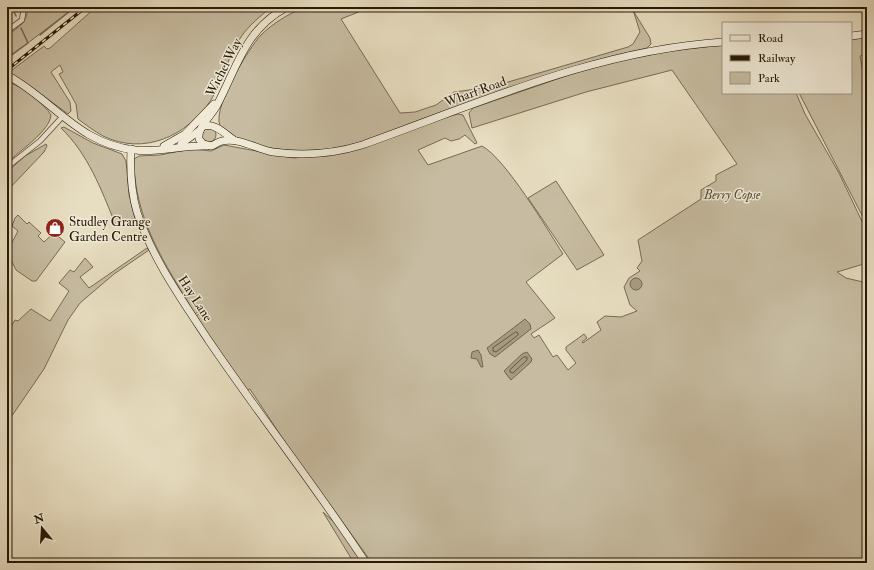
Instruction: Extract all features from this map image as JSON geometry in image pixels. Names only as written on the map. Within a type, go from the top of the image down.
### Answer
[{"type":"main road","name":"Wichel Way","points":[[217,129],[214,116],[216,107],[242,52],[264,24],[287,7]]},
{"type":"main road","points":[[852,36],[867,34]]},
{"type":"main road","name":"Wharf Road","points":[[131,149],[156,150],[177,146],[207,146],[226,140],[236,141],[260,149],[289,154],[314,154],[337,151],[362,145],[547,78],[598,62],[659,49],[722,42]]},
{"type":"main road","points":[[9,76],[45,100],[80,130],[99,141],[131,149]]},
{"type":"main road","points":[[156,150],[188,132],[221,95]]},
{"type":"main road","name":"Wichel Way","points":[[201,129],[216,107]]},
{"type":"main road","points":[[207,146],[199,139],[201,129],[208,125],[217,129],[220,135],[218,142]]},
{"type":"main road","name":"Wharf Road","points":[[177,146],[189,140],[201,129]]},
{"type":"main road","name":"Wharf Road","points":[[217,129],[236,141]]},
{"type":"main road","name":"Hay Lane","points":[[131,149],[131,178],[134,202],[147,237],[163,271],[241,388],[366,563]]},
{"type":"street","points":[[7,31],[22,20],[24,7]]},
{"type":"street","points":[[7,167],[40,141],[63,116]]},
{"type":"green space","points":[[27,7],[75,7],[7,59],[7,36],[22,24],[26,17]]},
{"type":"green space","points":[[96,7],[271,7],[251,25],[236,44],[211,100],[190,124],[163,139],[149,143],[134,144],[118,142],[103,136],[78,119],[76,104],[59,74],[63,72],[60,65],[51,72],[70,102],[71,111],[68,114],[30,86],[8,73],[44,46],[47,49],[50,48]]},
{"type":"green space","points":[[304,7],[371,7],[341,19],[400,113],[415,112],[436,105],[454,92],[491,87],[628,47],[633,44],[640,32],[634,13],[629,7],[667,7],[645,9],[634,12],[650,38],[651,44],[647,48],[566,69],[486,96],[359,143],[322,150],[292,150],[261,146],[234,136],[222,128],[219,121],[220,110],[225,96],[240,66],[248,52],[261,35],[281,19]]},
{"type":"green space","points":[[867,38],[867,54],[860,56],[867,94],[867,225],[800,94],[852,94],[852,39]]},
{"type":"green space","name":"Berry Copse","points":[[722,45],[722,94],[796,94],[805,114],[839,173],[867,232],[867,263],[837,272],[846,278],[867,283],[867,563],[372,563],[285,442],[250,389],[246,391],[196,316],[200,313],[199,311],[195,314],[173,277],[153,240],[145,221],[139,202],[135,181],[134,159],[139,156],[160,155],[191,149],[211,151],[224,145],[294,158],[330,155],[447,117],[458,114],[463,115],[477,143],[475,144],[465,135],[459,139],[451,141],[445,138],[418,150],[428,165],[482,146],[492,153],[503,165],[537,212],[563,254],[526,282],[555,318],[531,334],[534,338],[539,335],[553,357],[557,355],[568,370],[576,363],[566,350],[566,347],[584,334],[587,338],[582,342],[583,343],[601,330],[597,322],[605,316],[621,317],[637,311],[630,305],[624,287],[629,278],[640,271],[637,268],[642,261],[638,240],[701,199],[701,190],[716,181],[716,175],[737,164],[672,70],[586,92],[472,128],[469,113],[473,108],[592,67],[661,52]]},
{"type":"green space","points":[[7,83],[25,90],[43,105],[51,115],[45,128],[40,134],[7,163]]},
{"type":"green space","points":[[64,127],[93,143],[122,154],[126,161],[129,195],[135,219],[115,223],[93,172],[79,149],[61,128]]},
{"type":"green space","points":[[206,128],[212,128],[216,132],[216,138],[212,142],[206,142],[202,138],[202,132]]},
{"type":"green space","points":[[46,144],[47,146],[44,152],[7,191],[7,172],[25,156]]},
{"type":"green space","points":[[556,181],[604,255],[577,270],[528,198]]},
{"type":"green space","points":[[18,215],[27,224],[29,222],[41,233],[38,236],[44,242],[54,233],[65,242],[36,281],[32,281],[16,270],[7,252],[18,231],[12,226]]},
{"type":"green space","points":[[147,248],[149,250],[114,274],[80,303],[68,320],[44,369],[7,423],[7,333],[15,320],[18,321],[31,309],[50,321],[69,291],[59,283],[70,270],[74,272],[85,258],[93,267],[80,277],[89,288]]},
{"type":"green space","points":[[323,512],[334,522],[366,563],[354,563]]},
{"type":"water","points":[[636,278],[640,280],[642,284],[640,288],[636,290],[632,288],[630,284],[632,280]]},
{"type":"water","points":[[525,319],[530,324],[531,329],[495,357],[490,354],[487,348]]},
{"type":"water","points":[[478,350],[481,355],[483,367],[481,367],[477,359],[471,358],[472,352]]},
{"type":"water","points":[[527,352],[532,359],[531,362],[511,380],[504,371],[522,354]]},
{"type":"waterway","points":[[12,7],[16,16]]},
{"type":"waterway","points":[[40,35],[75,7]]},
{"type":"waterway","points":[[7,58],[28,43],[21,28]]},
{"type":"railway","points":[[7,70],[86,7]]},
{"type":"place","name":"Studley Grange Garden Centre","points":[[55,228]]}]
